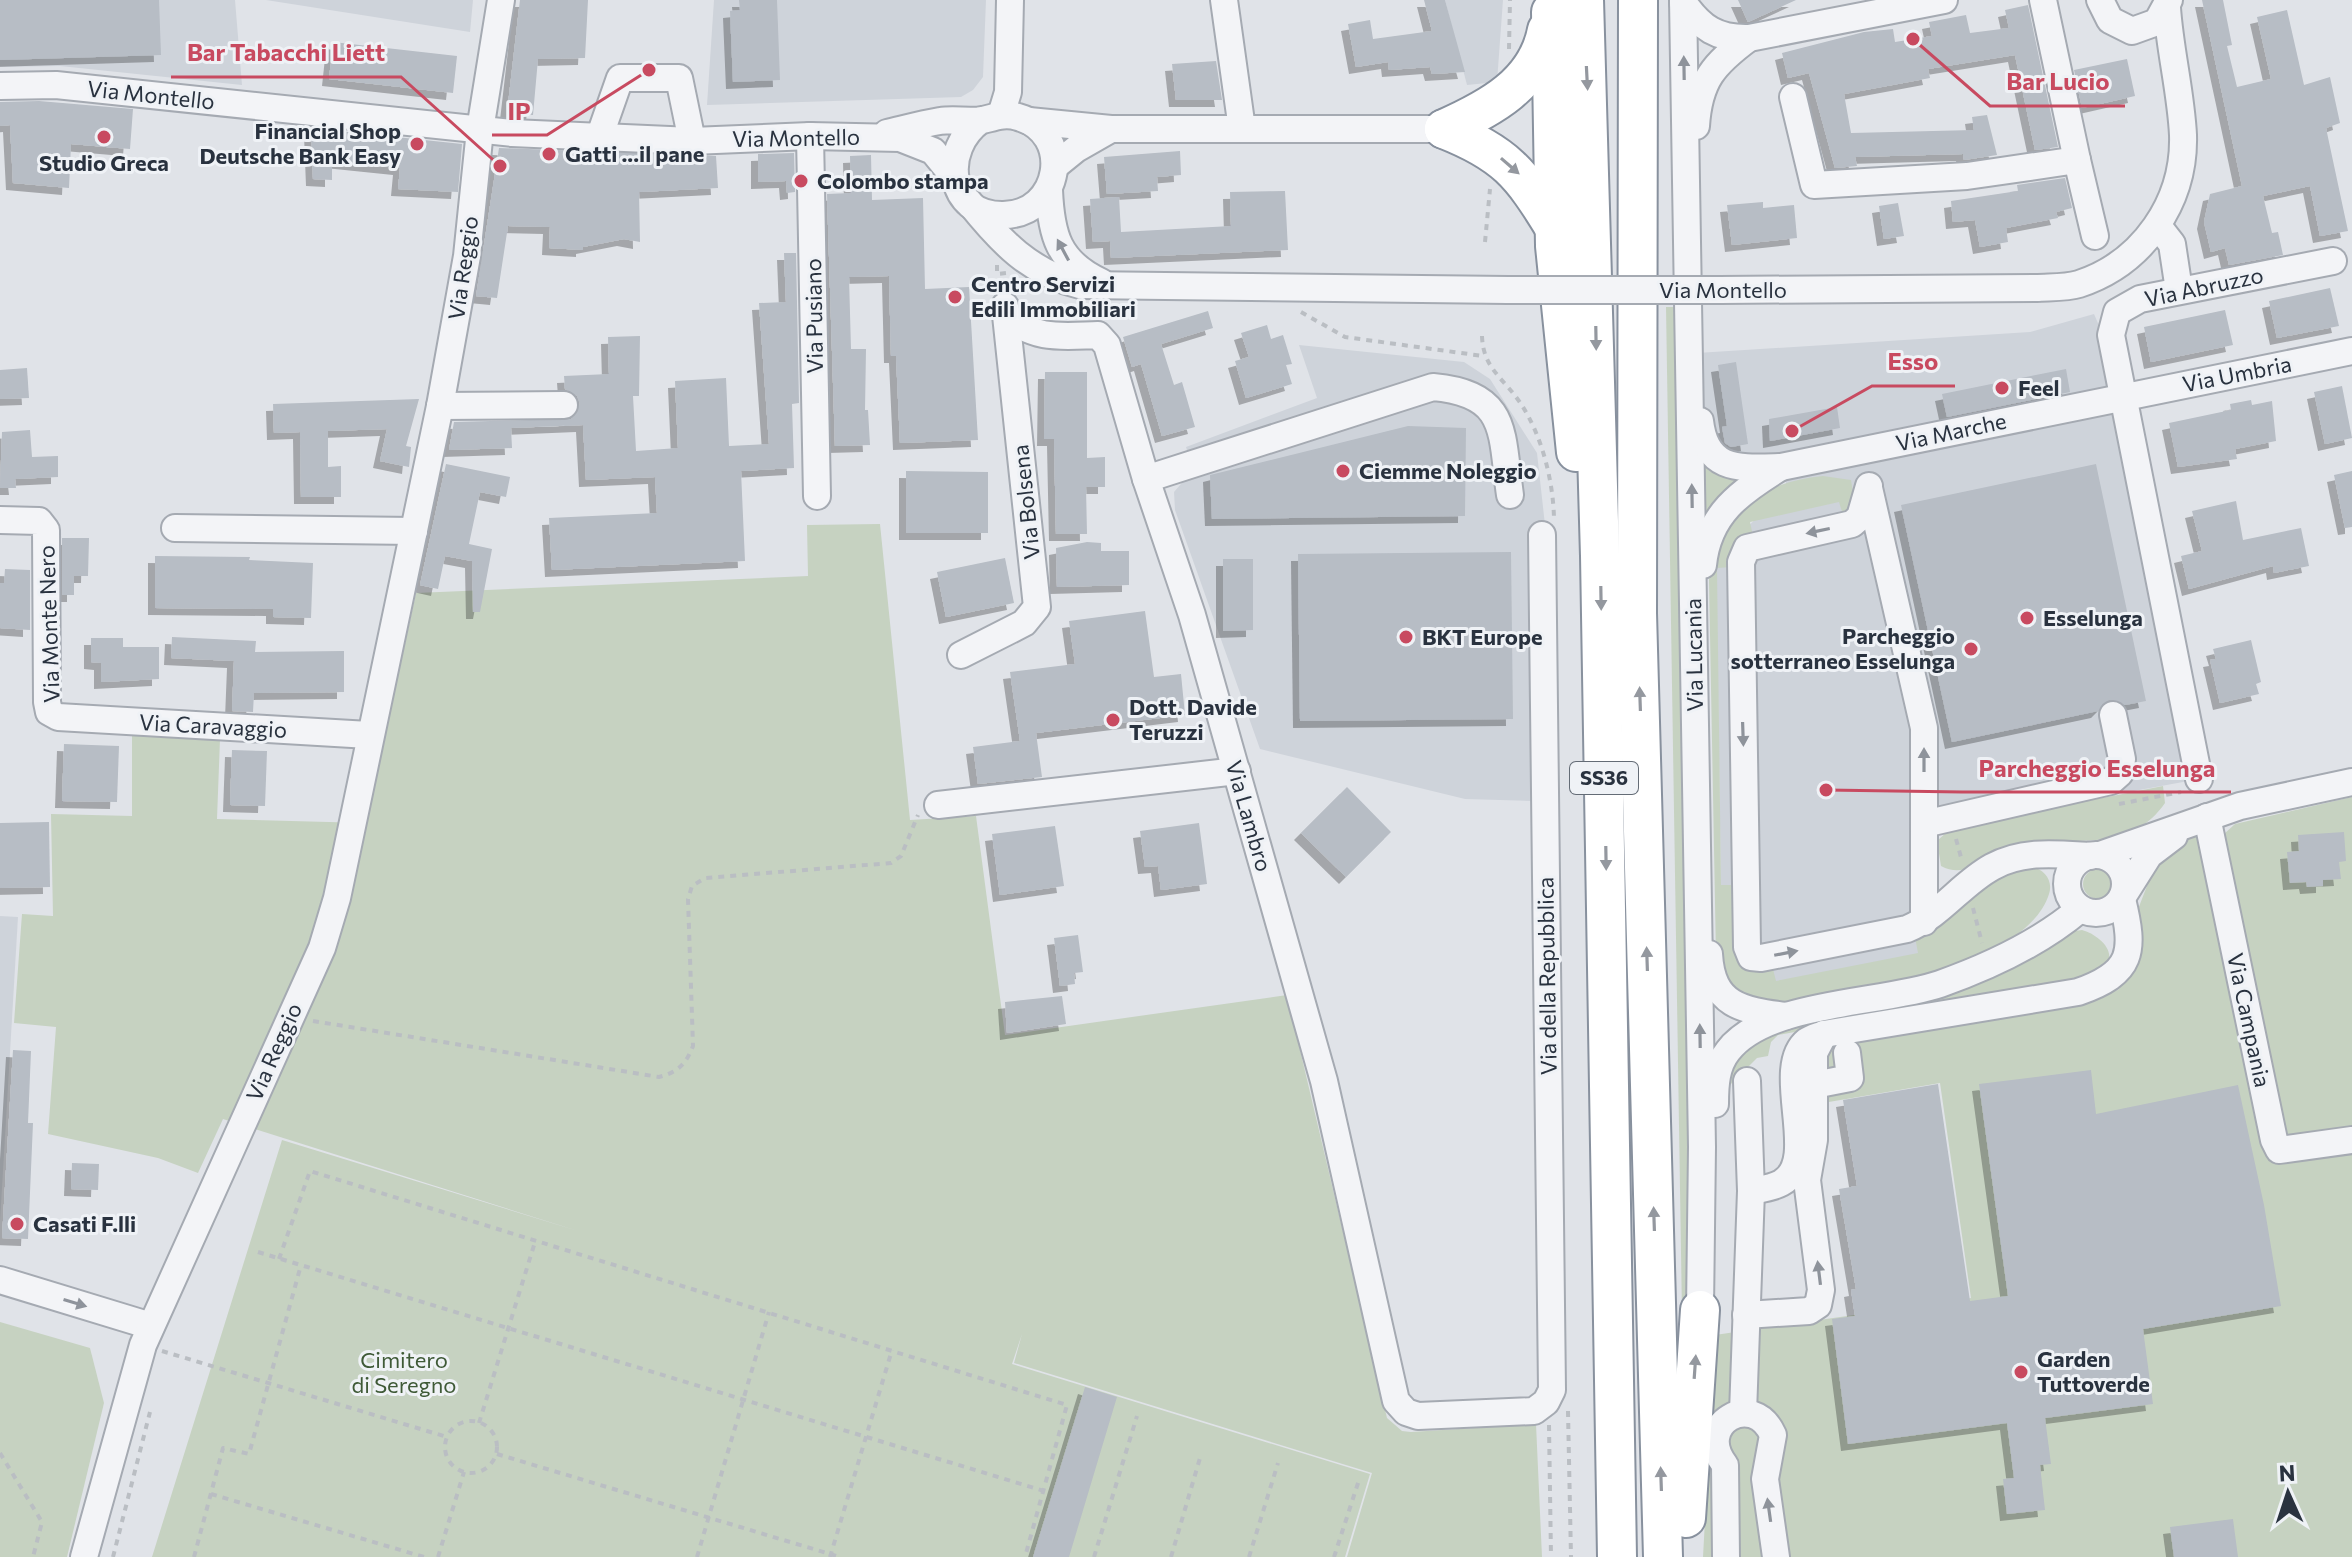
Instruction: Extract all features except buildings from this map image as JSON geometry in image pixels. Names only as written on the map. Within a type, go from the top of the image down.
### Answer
[{"type":"highway","name":"SS36","points":[[1638,0],[1637,613],[1663,1557]]},
{"type":"highway","name":"SS36","points":[[1562,4],[1600,556],[1617,1557]]},
{"type":"highway","points":[[1444,129],[1488,109],[1512,92],[1545,41],[1562,4]]},
{"type":"highway","points":[[1562,4],[1554,227],[1575,447],[1600,556]]},
{"type":"highway","points":[[1444,129],[1482,144],[1506,162],[1525,179],[1554,227]]},
{"type":"highway","points":[[1686,1557],[1688,1460],[1700,1310]]},
{"type":"street","name":"Via Reggio","points":[[84,1557],[143,1345],[322,948],[337,898],[440,406],[467,256],[480,130],[501,0]]},
{"type":"street","points":[[1007,113],[1010,0]]},
{"type":"street","points":[[1224,0],[1242,129]]},
{"type":"street","name":"Via Montello","points":[[1683,1],[1711,31],[1725,38],[1749,38],[1944,0]]},
{"type":"street","points":[[2043,0],[2095,236]]},
{"type":"street","name":"Via Lucania","points":[[1683,1],[1702,1147],[1700,1310]]},
{"type":"street","name":"Via Montello","points":[[2100,1],[2110,20],[2152,44],[2174,76]]},
{"type":"street","name":"Via Montello","points":[[969,202],[1000,239],[1035,270],[1080,285],[1720,290],[2077,285],[2129,257],[2158,226],[2174,194],[2183,137],[2168,4]]},
{"type":"street","points":[[2132,31],[2151,26],[2168,4]]},
{"type":"street","name":"Via Montello","points":[[1686,245],[1696,117],[1705,79],[1721,59],[1749,38]]},
{"type":"street","points":[[599,138],[620,78],[679,78],[692,141]]},
{"type":"street","name":"Via Montello","points":[[0,86],[56,85],[480,130],[599,138],[692,141],[875,136],[918,143],[933,151],[955,178]]},
{"type":"street","points":[[1793,97],[1814,185],[1967,176],[2077,160]]},
{"type":"street","name":"Via Montello","points":[[875,136],[939,121],[1007,113],[1111,129],[1444,129]]},
{"type":"street","points":[[1007,113],[1048,140],[1052,178],[1027,211],[1012,215],[982,211],[969,202],[955,178],[953,165],[961,139],[1007,113]]},
{"type":"street","name":"Via Montello","points":[[1111,129],[1076,149],[1052,178],[1050,212],[1064,256],[1081,273],[1111,286]]},
{"type":"street","name":"Via Pusiano","points":[[810,136],[817,496]]},
{"type":"street","points":[[2158,226],[2172,244],[2179,290]]},
{"type":"street","name":"Via Abruzzo","points":[[2121,397],[2111,335],[2117,312],[2140,299],[2333,261]]},
{"type":"street","name":"Via Lambro","points":[[1006,311],[1039,335],[1098,335],[1107,345],[1146,479],[1192,615],[1324,1081],[1396,1401],[1406,1412],[1418,1416],[1534,1411]]},
{"type":"street","name":"Via Bolsena","points":[[961,655],[1024,623],[1037,607],[1006,311]]},
{"type":"street","name":"Via Marche","points":[[1688,337],[1702,439],[1710,453],[1740,468],[1781,467],[2121,397]]},
{"type":"street","name":"Via Umbria","points":[[2121,397],[2352,351]]},
{"type":"street","points":[[1146,479],[1433,387],[1478,396],[1492,411],[1501,432],[1510,495]]},
{"type":"street","points":[[2121,397],[2199,779]]},
{"type":"street","points":[[440,406],[564,405]]},
{"type":"street","points":[[1862,451],[1924,728],[1924,922]]},
{"type":"street","name":"Via Marche","points":[[1696,720],[1705,674],[1705,546],[1716,519],[1732,500],[1781,467]]},
{"type":"street","points":[[1751,1191],[1783,1182],[1793,1172],[1797,1156],[1794,1061],[1807,1041],[1824,1034],[2078,992],[2107,982],[2123,966],[2130,947],[2121,868],[2095,855],[2033,854],[2010,858],[1972,880],[1924,922],[1907,929],[1761,958],[1751,957],[1747,947],[1741,562],[1747,548],[1852,524],[1860,517],[1869,486]]},
{"type":"street","name":"Via Monte Nero","points":[[0,520],[39,521],[46,530],[47,702],[49,712],[58,717]]},
{"type":"street","points":[[175,528],[414,531]]},
{"type":"street","name":"Via della Repubblica","points":[[1534,1411],[1546,1402],[1552,1390],[1542,535]]},
{"type":"street","points":[[1924,824],[2111,781],[2120,773],[2122,759],[2113,715]]},
{"type":"street","name":"Via Caravaggio","points":[[58,717],[369,735]]},
{"type":"street","points":[[1696,720],[1707,777],[1710,960],[1715,985],[1726,1000],[1742,1008],[1786,1016]]},
{"type":"street","points":[[938,805],[1237,771]]},
{"type":"street","points":[[2077,898],[2075,865],[2095,855],[2207,817],[2352,782]]},
{"type":"street","points":[[2077,898],[2111,910],[2124,896],[2149,855],[2207,817]]},
{"type":"street","name":"Via Campania","points":[[2207,817],[2274,1140],[2279,1150],[2352,1140]]},
{"type":"street","points":[[2010,858],[2036,860],[2051,866],[2077,898],[2110,930],[2116,949],[2116,966],[2107,982]]},
{"type":"street","points":[[1924,876],[1972,880]]},
{"type":"street","points":[[1700,1310],[1713,1244],[1715,1088],[1718,1068],[1728,1051],[1741,1039],[1786,1016],[1911,992],[1994,962],[2077,898]]},
{"type":"street","points":[[1746,1315],[1809,1311],[1818,1305],[1821,1290],[1807,1180],[1814,1140],[1814,1053],[1824,1034]]},
{"type":"street","points":[[1814,1085],[1850,1078],[1847,1053]]},
{"type":"street","points":[[1743,1413],[1751,1191],[1747,1081]]},
{"type":"street","points":[[0,1280],[151,1326]]},
{"type":"street","points":[[1726,1557],[1725,1465],[1719,1457],[1715,1438],[1725,1420],[1743,1413],[1762,1419],[1773,1435],[1765,1479],[1776,1557]]},
{"type":"path","points":[[1509,57],[1510,0]]},
{"type":"path","points":[[1485,242],[1491,186]]},
{"type":"path","points":[[997,262],[997,274],[1011,273],[1018,278]]},
{"type":"path","points":[[1294,309],[1345,337],[1483,356],[1482,336]]},
{"type":"path","points":[[308,1020],[659,1077],[674,1073],[688,1060],[693,1046],[688,899],[692,886],[705,878],[891,863],[901,856],[917,815],[938,805]]},
{"type":"path","points":[[1950,817],[1972,880],[1994,962]]},
{"type":"path","points":[[279,1259],[310,1171],[1067,1405],[1025,1557]]},
{"type":"path","points":[[479,1423],[536,1240]]},
{"type":"path","points":[[258,1252],[1045,1492]]},
{"type":"path","points":[[194,1557],[223,1448],[249,1454],[301,1265]]},
{"type":"path","points":[[697,1557],[769,1312]]},
{"type":"path","points":[[830,1556],[892,1350]]},
{"type":"path","points":[[162,1367],[166,1352],[447,1437]]},
{"type":"path","points":[[113,1557],[151,1411]]},
{"type":"path","points":[[1534,1411],[1544,1415],[1551,1431],[1551,1557]]},
{"type":"path","points":[[1094,1557],[1137,1416]]},
{"type":"path","points":[[479,1423],[494,1435],[497,1454],[481,1471],[464,1472],[456,1468],[446,1454],[447,1437],[458,1424],[479,1423]]},
{"type":"path","points":[[0,1453],[42,1522],[33,1557]]},
{"type":"path","points":[[497,1454],[840,1557]]},
{"type":"path","points":[[1171,1557],[1200,1458]]},
{"type":"path","points":[[1249,1557],[1278,1463]]},
{"type":"path","points":[[438,1557],[464,1472]]},
{"type":"path","points":[[1334,1557],[1359,1480]]},
{"type":"path","points":[[211,1494],[424,1557]]},
{"type":"shaded area","points":[[0,0],[235,0],[242,85],[60,66],[0,67]]},
{"type":"shaded area","points":[[266,0],[473,0],[470,32]]},
{"type":"shaded area","points":[[714,0],[986,0],[983,77],[973,90],[961,97],[707,105]]},
{"type":"shaded area","points":[[1445,0],[1503,0],[1497,82],[1467,85]]},
{"type":"shaded area","points":[[2094,314],[2104,337],[2194,780],[1936,827],[1939,929],[1921,955],[1743,989],[1722,956],[1716,558],[1787,488],[1782,461],[1740,462],[1708,437],[1697,353],[2030,332]]},
{"type":"shaded area","points":[[1299,345],[1464,362],[1490,379],[1537,453],[1545,525],[1530,527],[1533,801],[1465,799],[1260,749],[1175,510],[1174,492],[1193,470],[1186,447],[1317,398]]},
{"type":"shaded area","points":[[0,916],[18,917],[0,1222]]},
{"type":"green space","points":[[1666,307],[1680,307],[1696,1140],[1689,1316],[1682,1315]]},
{"type":"green space","points":[[1704,465],[1711,472],[1739,480],[1704,518],[1699,468]]},
{"type":"green space","points":[[1823,476],[1851,480],[1855,505],[1844,518],[1839,502],[1750,522],[1753,536],[1732,567],[1717,568],[1721,885],[1737,885],[1737,962],[1747,971],[1773,969],[1776,981],[1918,953],[1915,937],[1944,921],[1995,878],[2010,871],[2032,867],[2046,874],[2050,888],[2036,917],[2015,936],[1988,952],[1956,965],[1891,983],[1802,1002],[1775,1004],[1729,991],[1716,956],[1709,580],[1721,536],[1745,506],[1760,494],[1779,486]]},
{"type":"green space","name":"Cimitero di Seregno","points":[[880,524],[910,820],[976,816],[1005,1035],[1287,995],[1387,1418],[1402,1431],[1411,1432],[1536,1424],[1542,1557],[1347,1557],[1372,1473],[1014,1363],[1022,1334],[1012,1364],[1370,1474],[1345,1557],[152,1557],[282,1140],[578,1231],[223,1119],[198,1173],[158,1158],[48,1134],[56,1027],[14,1023],[22,914],[53,916],[51,814],[132,816],[132,733],[220,739],[217,819],[366,823],[416,593],[808,576],[807,525]]},
{"type":"green space","points":[[2163,786],[2165,803],[2151,819],[2135,830],[2099,840],[2019,844],[1961,870],[1941,866],[1937,841],[1948,831],[1961,826]]},
{"type":"green space","name":"Garden Tuttoverde","points":[[2352,797],[2352,1557],[1703,1557],[1715,1335],[1971,1298],[1940,1083],[1817,1104],[1806,1047],[2118,990],[2132,974],[2140,952],[2135,917],[2157,860],[2172,845],[2205,829],[2224,842],[2224,834],[2235,824]]},
{"type":"green space","points":[[2098,869],[2109,873],[2113,884],[2109,895],[2098,899],[2087,895],[2083,884],[2087,873]]},
{"type":"green space","points":[[2082,930],[2101,940],[2109,952],[2106,964],[2093,974],[2069,983],[1778,1035],[1771,1042],[1768,1056],[1757,1058],[1723,1092],[1725,1074],[1748,1043],[1791,1025],[1941,996],[2006,968],[2063,933]]},
{"type":"green space","points":[[0,1322],[90,1348],[104,1403],[67,1557],[0,1557]]},
{"type":"place","name":"Bar Lucio","points":[[1913,39]]},
{"type":"place","name":"IP","points":[[649,70]]},
{"type":"place","name":"Studio Greca","points":[[104,137]]},
{"type":"place","name":"Financial Shop Deutsche Bank Easy","points":[[417,144]]},
{"type":"place","name":"Gatti ...il pane","points":[[549,154]]},
{"type":"place","name":"Bar Tabacchi Liett","points":[[500,166]]},
{"type":"place","name":"Colombo stampa","points":[[801,181]]},
{"type":"place","name":"Centro Servizi Edili Immobiliari","points":[[955,297]]},
{"type":"place","name":"Feel","points":[[2002,388]]},
{"type":"place","name":"Esso","points":[[1792,431]]},
{"type":"place","name":"Ciemme Noleggio","points":[[1343,471]]},
{"type":"place","name":"Esselunga","points":[[2027,618]]},
{"type":"place","name":"BKT Europe","points":[[1406,637]]},
{"type":"place","name":"Parcheggio sotterraneo Esselunga","points":[[1971,649]]},
{"type":"place","name":"Dott. Davide Teruzzi","points":[[1113,720]]},
{"type":"place","name":"Parcheggio Esselunga","points":[[1826,790]]},
{"type":"place","name":"Casati F.lli","points":[[17,1224]]},
{"type":"place","name":"Garden Tuttoverde","points":[[2021,1372]]}]
